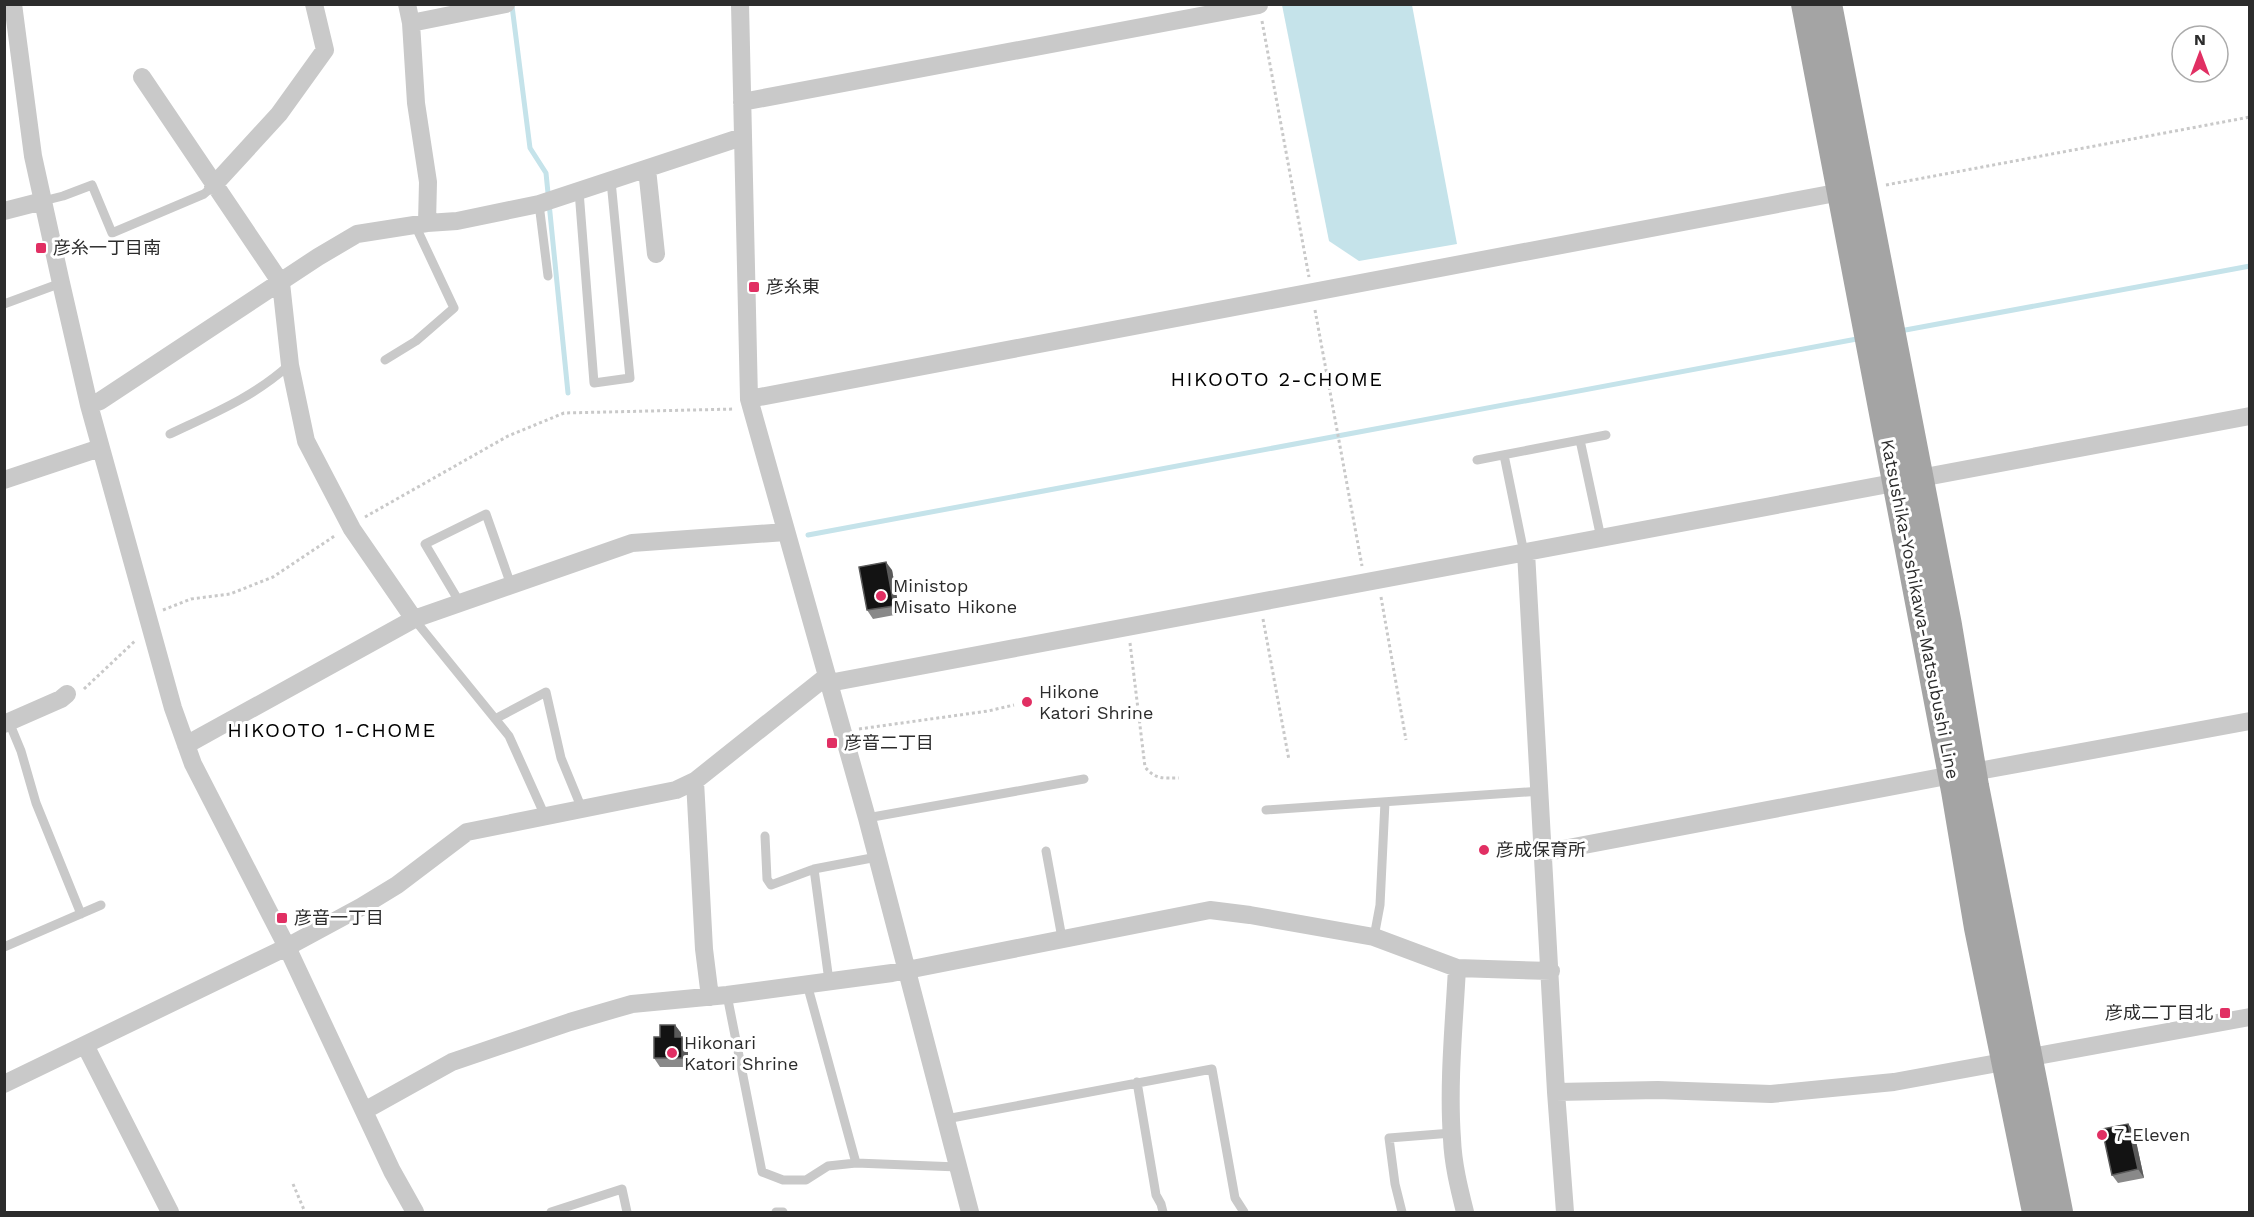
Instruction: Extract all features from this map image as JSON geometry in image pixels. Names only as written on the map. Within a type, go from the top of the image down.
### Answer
[{"type":"main road","name":"Katsushika-Yoshikawa-Matsubushi Line","points":[[1805,4],[1852,191],[1907,480],[1962,774],[1978,928],[2059,1212]]},
{"type":"main road","name":"Katsushika-Yoshikawa-Matsubushi Line","points":[[1828,4],[1852,191]]},
{"type":"main road","name":"Katsushika-Yoshikawa-Matsubushi Line","points":[[2017,1060],[2036,1212]]},
{"type":"street","points":[[213,186],[279,114],[325,50],[314,4]]},
{"type":"street","points":[[407,4],[411,22],[416,103],[428,182],[421,224]]},
{"type":"street","points":[[411,22],[506,4]]},
{"type":"street","points":[[740,4],[744,404],[786,532],[843,731],[970,1212]]},
{"type":"street","points":[[742,102],[1259,5]]},
{"type":"street","points":[[19,6],[33,156],[61,283],[100,448],[186,745],[215,809],[287,947],[392,1171],[416,1212]]},
{"type":"street","points":[[142,78],[213,186],[281,283],[290,365],[306,441],[350,525],[414,619]]},
{"type":"street","points":[[89,405],[100,401],[318,257],[357,234],[457,220],[539,204],[742,137]]},
{"type":"street","points":[[647,169],[656,254]]},
{"type":"street","points":[[744,404],[1852,191]]},
{"type":"street","points":[[4,211],[43,201]]},
{"type":"street","points":[[4,1084],[287,947],[396,885],[466,832],[676,790],[695,781],[828,679],[1128,627],[2250,416]]},
{"type":"street","points":[[4,480],[100,448]]},
{"type":"street","points":[[186,745],[414,619],[632,543],[786,532]]},
{"type":"street","points":[[1525,553],[1565,1212]]},
{"type":"street","points":[[7,723],[71,695]]},
{"type":"street","points":[[1542,853],[2250,721]]},
{"type":"street","points":[[695,781],[704,949],[719,996]]},
{"type":"street","points":[[364,1111],[452,1062],[497,1045],[632,1004],[719,996],[892,973],[1210,910],[1374,937],[1457,968],[1551,971]]},
{"type":"street","points":[[1457,968],[1452,1133],[1456,1177],[1464,1212]]},
{"type":"street","points":[[1556,1092],[1658,1090],[1771,1094],[1894,1082],[2250,1017]]},
{"type":"street","points":[[85,1045],[170,1212]]},
{"type":"lane","points":[[579,191],[594,383],[630,378],[611,181]]},
{"type":"lane","points":[[43,201],[92,185],[112,233],[204,194],[213,186]]},
{"type":"lane","points":[[539,204],[548,276]]},
{"type":"lane","points":[[385,360],[416,341],[454,308],[421,224]]},
{"type":"lane","points":[[4,304],[61,283]]},
{"type":"lane","points":[[170,434],[249,396],[270,383],[290,365]]},
{"type":"lane","points":[[1477,460],[1606,435]]},
{"type":"lane","points":[[1580,440],[1601,537]]},
{"type":"lane","points":[[1504,455],[1525,553]]},
{"type":"lane","points":[[460,603],[425,544],[486,514],[511,585]]},
{"type":"lane","points":[[414,619],[509,736],[545,816]]},
{"type":"lane","points":[[495,719],[546,692],[561,758],[582,809]]},
{"type":"lane","points":[[7,723],[21,751],[36,803],[81,914]]},
{"type":"lane","points":[[867,818],[1084,779]]},
{"type":"lane","points":[[1266,810],[1540,791]]},
{"type":"lane","points":[[1374,937],[1380,905],[1385,802]]},
{"type":"lane","points":[[765,836],[767,879],[771,885],[814,869],[877,856]]},
{"type":"lane","points":[[1046,851],[1062,938]]},
{"type":"lane","points":[[814,869],[829,981]]},
{"type":"lane","points":[[4,947],[101,905]]},
{"type":"lane","points":[[807,984],[856,1163]]},
{"type":"lane","points":[[719,996],[762,1172],[783,1180],[806,1180],[828,1166],[856,1163],[958,1167]]},
{"type":"lane","points":[[946,1119],[1212,1069],[1235,1198],[1244,1212]]},
{"type":"lane","points":[[1137,1082],[1156,1195],[1163,1212]]},
{"type":"lane","points":[[1402,1212],[1395,1184],[1389,1138],[1452,1133]]},
{"type":"lane","points":[[551,1212],[622,1189],[627,1212]]},
{"type":"lane","points":[[776,1212],[783,1212]]},
{"type":"path","points":[[1852,191],[2250,117]]},
{"type":"path","points":[[71,695],[141,636],[150,623],[191,599],[230,594],[273,577],[350,525],[508,436],[564,413],[744,404]]},
{"type":"path","points":[[1378,580],[1406,740]]},
{"type":"path","points":[[1260,602],[1289,760]]},
{"type":"path","points":[[1128,627],[1145,767],[1153,776],[1179,778]]},
{"type":"path","points":[[843,731],[988,711],[1014,705]]},
{"type":"path","points":[[293,1184],[305,1212]]},
{"type":"water","points":[[1282,5],[1412,5],[1457,244],[1359,261],[1329,241]]},
{"type":"building","points":[[886,562],[894,606],[867,610],[859,567]]},
{"type":"building","points":[[660,1025],[675,1025],[675,1037],[682,1037],[682,1058],[654,1058],[654,1037],[660,1037]]},
{"type":"building","points":[[2128,1124],[2138,1169],[2112,1175],[2102,1129]]},
{"type":"waterway","points":[[512,6],[530,148],[546,173],[568,393]]},
{"type":"waterway","points":[[1900,331],[2250,266]]},
{"type":"waterway","points":[[808,535],[1862,338]]},
{"type":"place","name":"彦糸一丁目南","points":[[41,248]]},
{"type":"place","name":"彦糸東","points":[[754,287]]},
{"type":"place","name":"Ministop Misato Hikone","points":[[881,596]]},
{"type":"place","name":"Hikone Katori Shrine","points":[[1027,702]]},
{"type":"place","name":"彦音二丁目","points":[[832,743]]},
{"type":"place","name":"彦成保育所","points":[[1484,850]]},
{"type":"place","name":"彦音一丁目","points":[[282,918]]},
{"type":"place","name":"彦成二丁目北","points":[[2225,1013]]},
{"type":"place","name":"Hikonari Katori Shrine","points":[[672,1053]]},
{"type":"place","name":"7-Eleven","points":[[2102,1135]]},
{"type":"district","name":"HIKOOTO 2-CHOME","points":[[1277,379]]},
{"type":"district","name":"HIKOOTO 1-CHOME","points":[[332,730]]}]
